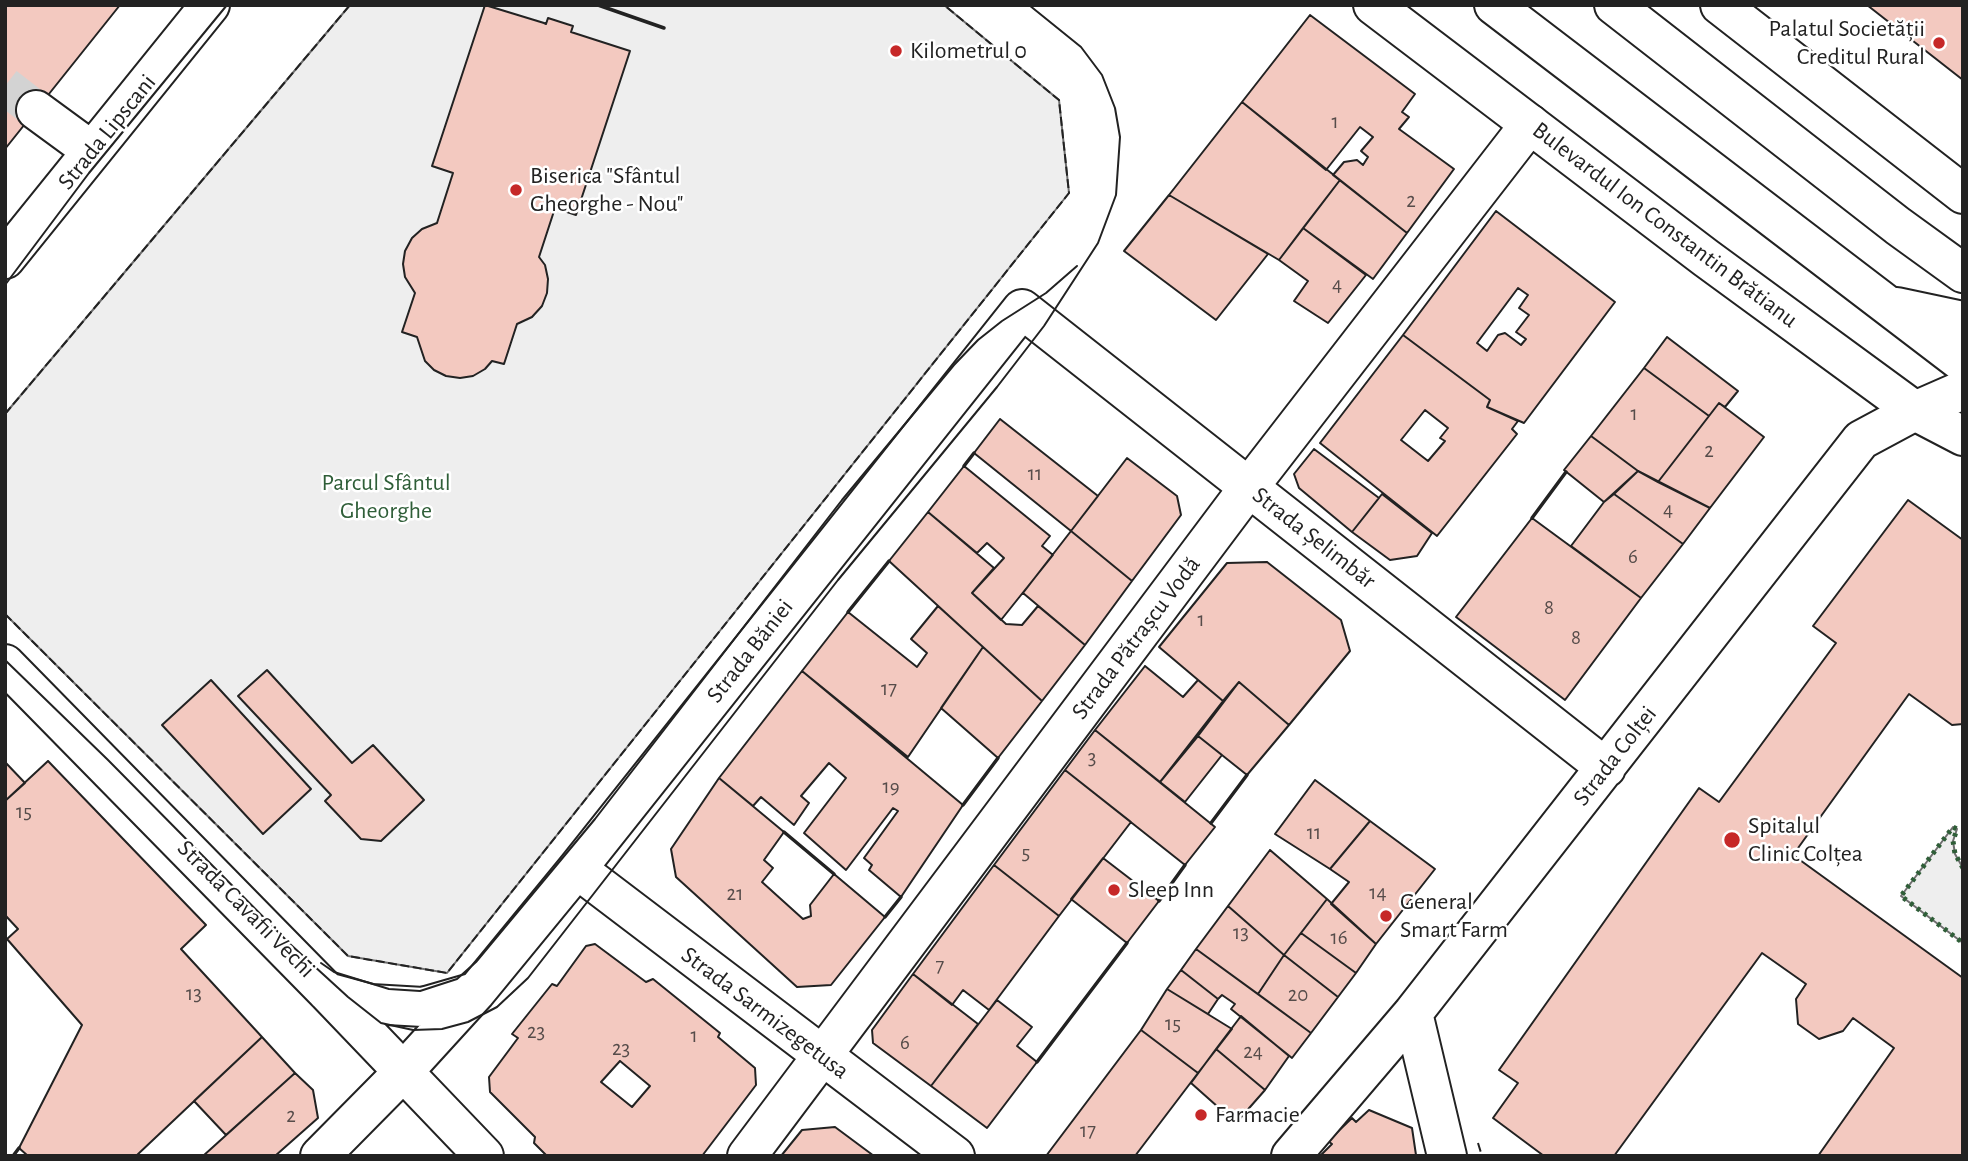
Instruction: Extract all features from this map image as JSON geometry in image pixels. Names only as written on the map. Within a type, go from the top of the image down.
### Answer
[{"type":"street","name":"Strada Lipscani","points":[[5,259],[210,5]]},
{"type":"street","name":"Bulevardul Ion Constantin Brătianu","points":[[1373,5],[1706,258],[1915,411],[1963,436]]},
{"type":"street","points":[[1494,5],[1963,363]]},
{"type":"street","points":[[1614,5],[1898,226],[1963,273]]},
{"type":"street","points":[[1720,5],[1963,194]]},
{"type":"street","points":[[36,110],[92,151]]},
{"type":"street","name":"Strada Pătrașcu Vodă","points":[[747,1156],[1249,487],[1530,124]]},
{"type":"street","points":[[1885,304],[1963,321]]},
{"type":"street","name":"Strada Șelimbăr","points":[[1022,309],[1606,768]]},
{"type":"street","name":"Strada Băniei","points":[[320,1156],[404,1071],[475,992],[577,869],[1022,309]]},
{"type":"street","name":"Strada Colței","points":[[1291,1156],[1413,1013],[1861,440],[1915,411],[1963,390]]},
{"type":"street","name":"Strada Cavafii Vechi","points":[[5,664],[484,1156]]},
{"type":"street","name":"Strada Sarmizegetusa","points":[[577,869],[955,1156]]},
{"type":"street","points":[[327,992],[371,1004],[423,1007],[475,992]]},
{"type":"street","points":[[1413,1013],[1447,1156]]},
{"type":"green space","name":"Parcul Sfântul Gheorghe","points":[[350,5],[944,5],[1059,100],[1069,193],[447,973],[348,956],[5,614],[5,414]]},
{"type":"green space","points":[[1953,827],[1957,829],[1953,841],[1955,854],[1963,868],[1963,943],[1901,896]]},
{"type":"building","points":[[5,5],[120,5],[5,149]]},
{"type":"building","name":"Biserica \"Sfântul Gheorghe - Nou\"","points":[[485,5],[546,24],[548,18],[573,26],[571,32],[630,51],[576,215],[555,208],[539,257],[545,265],[548,279],[542,306],[532,317],[517,324],[504,364],[492,361],[473,376],[460,378],[446,376],[434,370],[425,361],[417,337],[402,332],[415,293],[405,277],[403,264],[405,251],[412,238],[422,229],[437,223],[453,173],[432,166]]},
{"type":"building","name":"Palatul Societății Creditul Rural","points":[[1867,5],[1963,5],[1963,80]]},
{"type":"building","points":[[1310,15],[1415,94],[1402,112],[1409,117],[1399,129],[1454,169],[1407,233],[1333,175],[1344,162],[1357,160],[1363,165],[1368,157],[1361,151],[1373,137],[1360,127],[1326,170],[1242,102]]},
{"type":"building","points":[[1242,102],[1340,180],[1279,260],[1169,195]]},
{"type":"building","points":[[1340,180],[1407,233],[1373,279],[1303,228]]},
{"type":"building","points":[[1169,195],[1268,254],[1216,320],[1124,251]]},
{"type":"building","points":[[1496,211],[1615,302],[1524,423],[1487,407],[1490,400],[1403,335]],"holes":[[[1518,288],[1528,295],[1519,308],[1529,315],[1516,332],[1526,339],[1521,345],[1505,333],[1498,335],[1487,351],[1477,343]]]},
{"type":"building","points":[[1303,228],[1366,275],[1328,323],[1294,301],[1308,281],[1279,260]]},
{"type":"building","points":[[1403,335],[1490,400],[1487,407],[1518,421],[1512,429],[1517,434],[1437,536],[1320,443]],"holes":[[[1425,410],[1448,428],[1440,438],[1445,441],[1428,461],[1401,440]]]},
{"type":"building","points":[[1667,337],[1738,391],[1725,407],[1719,403],[1709,416],[1644,368]]},
{"type":"building","points":[[1644,368],[1709,416],[1658,482],[1638,471],[1591,436]]},
{"type":"building","points":[[1719,403],[1764,437],[1710,508],[1658,482]]},
{"type":"building","points":[[1000,419],[1098,496],[1071,531],[974,453]]},
{"type":"building","points":[[1591,436],[1638,471],[1604,502],[1564,470]]},
{"type":"building","points":[[1314,449],[1379,498],[1352,532],[1299,488],[1294,474]]},
{"type":"building","points":[[1127,458],[1177,496],[1181,515],[1132,581],[1071,531]]},
{"type":"building","points":[[964,466],[1050,536],[1042,546],[1053,555],[1001,620],[972,593],[1004,558],[987,543],[977,553],[928,512]]},
{"type":"building","points":[[1638,471],[1710,508],[1683,544],[1614,494]]},
{"type":"building","points":[[1382,494],[1432,533],[1417,556],[1390,560],[1352,532]]},
{"type":"building","points":[[1614,494],[1683,544],[1641,598],[1571,546],[1604,502]]},
{"type":"building","name":"Spitalul Clinic Colțea","points":[[1908,500],[1963,540],[1963,724],[1952,725],[1909,694],[1793,855],[1963,978],[1963,1156],[1818,1156],[1894,1048],[1853,1018],[1843,1031],[1819,1039],[1798,1024],[1796,999],[1806,984],[1762,953],[1614,1156],[1544,1156],[1493,1118],[1518,1083],[1499,1070],[1699,788],[1719,802],[1836,643],[1813,626]]},
{"type":"building","points":[[928,512],[994,568],[972,593],[1006,624],[1022,625],[1038,606],[1085,645],[1042,701],[889,561]]},
{"type":"building","points":[[1532,518],[1641,598],[1565,700],[1456,617]]},
{"type":"building","points":[[1071,531],[1132,581],[1085,645],[1023,593]]},
{"type":"building","points":[[1267,562],[1341,620],[1350,651],[1289,725],[1239,682],[1223,701],[1159,647],[1227,563]]},
{"type":"building","points":[[938,606],[983,647],[908,757],[802,671],[848,612],[917,667],[927,653],[911,639]]},
{"type":"building","points":[[983,647],[1042,701],[998,758],[941,708]]},
{"type":"building","points":[[1145,666],[1183,697],[1198,680],[1223,701],[1160,782],[1095,730]]},
{"type":"building","points":[[267,670],[352,763],[373,745],[424,800],[381,841],[361,839],[325,801],[331,795],[238,696]]},
{"type":"building","points":[[802,671],[963,805],[901,897],[869,870],[872,865],[864,858],[898,811],[893,808],[846,870],[804,833],[846,778],[829,763],[801,796],[809,803],[794,825],[761,797],[753,806],[719,778]]},
{"type":"building","points":[[211,680],[311,789],[263,834],[162,725]]},
{"type":"building","points":[[1239,682],[1289,725],[1247,775],[1198,736]]},
{"type":"building","points":[[1095,730],[1215,827],[1185,865],[1065,770]]},
{"type":"building","points":[[1198,736],[1222,755],[1185,802],[1160,782]]},
{"type":"building","points":[[48,761],[206,925],[181,949],[262,1037],[136,1156],[28,1156],[19,1148],[82,1025],[7,939],[18,929],[5,915],[5,801]]},
{"type":"building","points":[[5,762],[25,783],[5,801]]},
{"type":"building","points":[[1065,770],[1131,822],[1059,916],[994,865]]},
{"type":"building","points":[[719,778],[784,832],[764,860],[773,868],[762,882],[803,919],[811,916],[810,905],[834,874],[885,917],[831,985],[797,987],[676,877],[671,849]]},
{"type":"building","points":[[1315,780],[1370,821],[1330,869],[1275,834]]},
{"type":"building","points":[[1370,821],[1435,869],[1376,944],[1331,904],[1349,882],[1330,869]]},
{"type":"building","points":[[1270,850],[1327,899],[1284,955],[1228,906]]},
{"type":"building","points":[[1103,858],[1159,901],[1127,943],[1071,899]]},
{"type":"building","points":[[994,865],[1059,916],[989,1010],[963,990],[952,1005],[913,974]]},
{"type":"building","points":[[1327,899],[1376,944],[1356,973],[1301,933]]},
{"type":"building","points":[[1228,906],[1284,955],[1258,994],[1196,949]]},
{"type":"building","points":[[1301,933],[1356,973],[1338,997],[1284,955]]},
{"type":"building","points":[[595,944],[646,982],[653,979],[720,1033],[718,1037],[755,1068],[756,1085],[702,1156],[547,1156],[534,1143],[535,1137],[490,1092],[489,1077],[518,1038],[512,1034],[552,984],[557,986],[586,946]],"holes":[[[620,1061],[650,1086],[632,1107],[601,1082]]]},
{"type":"building","points":[[1196,949],[1311,1033],[1292,1058],[1231,1009],[1235,1004],[1222,995],[1218,999],[1181,970]]},
{"type":"building","points":[[1284,955],[1338,997],[1311,1033],[1258,994]]},
{"type":"building","points":[[1181,970],[1218,999],[1208,1014],[1167,989]]},
{"type":"building","points":[[913,974],[978,1024],[931,1086],[873,1043],[872,1030]]},
{"type":"building","points":[[1167,989],[1232,1029],[1198,1073],[1141,1030]]},
{"type":"building","points":[[997,1000],[1032,1027],[1017,1046],[1037,1062],[987,1128],[931,1086]]},
{"type":"building","points":[[1241,1016],[1289,1056],[1265,1090],[1216,1049]]},
{"type":"building","points":[[1141,1030],[1198,1073],[1135,1156],[1046,1156]]},
{"type":"building","points":[[262,1037],[295,1073],[226,1135],[194,1101]]},
{"type":"building","points":[[1216,1049],[1265,1090],[1236,1123],[1191,1083]]},
{"type":"building","points":[[295,1073],[313,1090],[318,1118],[275,1156],[203,1156]]},
{"type":"building","points":[[1369,1110],[1412,1128],[1416,1155],[1421,1156],[1320,1156],[1332,1144],[1328,1141],[1352,1118],[1356,1122]]},
{"type":"building","points":[[835,1127],[874,1156],[781,1156],[802,1130]]},
{"type":"tunnel","points":[[5,86],[36,110]]},
{"type":"tram line","points":[[5,285],[89,173],[227,5]]},
{"type":"tram line","points":[[5,660],[290,944],[381,1023],[413,1030],[442,1029],[468,1022],[497,1007],[528,978],[838,580],[997,387],[1044,326],[1098,243],[1116,195],[1120,137],[1115,108],[1102,75],[1081,47],[1029,5]]},
{"type":"tram line","points":[[321,963],[334,972],[389,989],[420,991],[457,979],[476,962],[595,819],[842,500],[954,365],[978,340],[1046,293],[1077,266]]},
{"type":"hedge","points":[[1963,868],[1955,854],[1953,841],[1957,829],[1953,827],[1901,896],[1963,943]]},
{"type":"fence","points":[[5,414],[350,5]]},
{"type":"fence","points":[[5,614],[348,956],[447,973],[1069,193],[1059,100],[944,5]]},
{"type":"fence","points":[[1478,1143],[1482,1156]]},
{"type":"wall","points":[[598,5],[664,28]]},
{"type":"wall","points":[[964,466],[974,453]]},
{"type":"wall","points":[[1532,518],[1566,472]]},
{"type":"wall","points":[[848,612],[889,561]]},
{"type":"wall","points":[[963,805],[998,758]]},
{"type":"wall","points":[[1211,823],[1247,775]]},
{"type":"wall","points":[[784,832],[834,874]]},
{"type":"wall","points":[[1159,901],[1185,865]]},
{"type":"wall","points":[[885,917],[901,897]]},
{"type":"wall","points":[[1037,1062],[1127,943]]},
{"type":"wall","points":[[13,1156],[19,1148]]},
{"type":"place","name":"Palatul Societății Creditul Rural","points":[[1939,43]]},
{"type":"place","name":"Kilometrul 0","points":[[896,51]]},
{"type":"place","name":"Biserica \"Sfântul Gheorghe - Nou\"","points":[[516,190]]},
{"type":"place","name":"Spitalul Clinic Colțea","points":[[1732,840]]},
{"type":"place","name":"Sleep Inn","points":[[1114,890]]},
{"type":"place","name":"General Smart Farm","points":[[1386,916]]},
{"type":"place","name":"Farmacie","points":[[1201,1115]]}]
